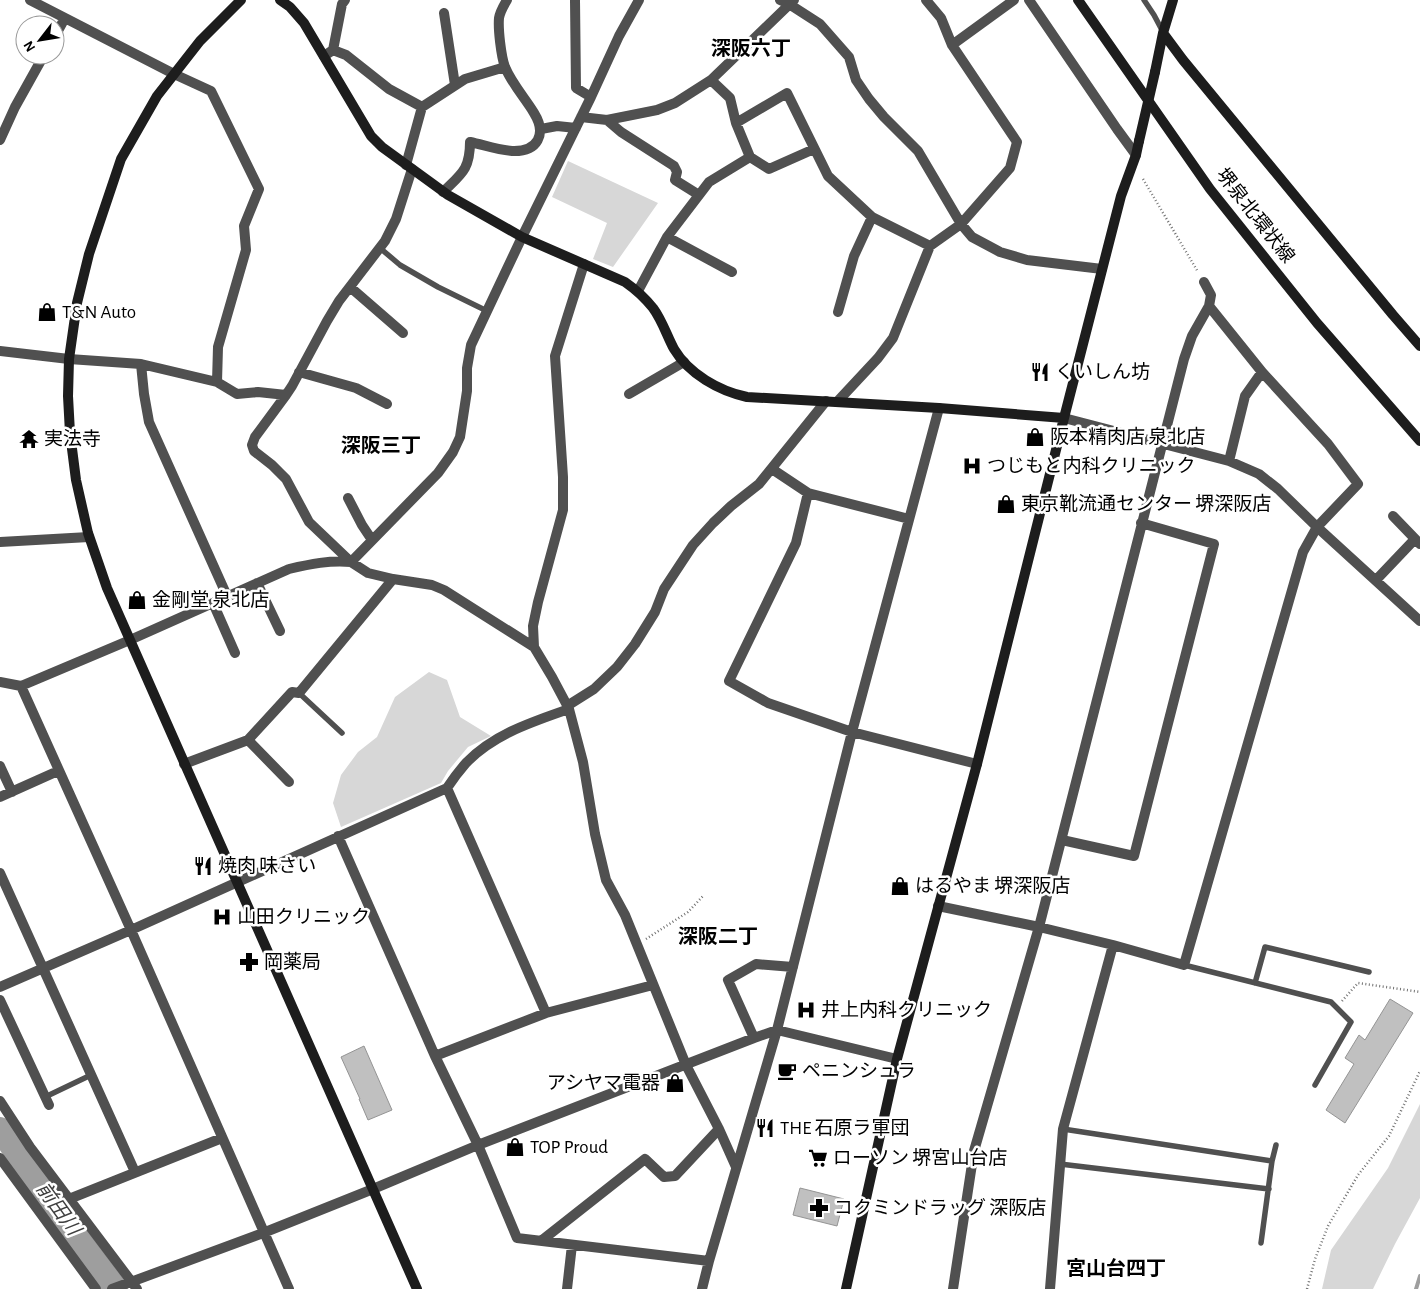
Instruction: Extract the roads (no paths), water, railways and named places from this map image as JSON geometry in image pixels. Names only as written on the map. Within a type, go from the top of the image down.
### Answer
[{"type":"street","points":[[30,0],[59,15]]},
{"type":"street","points":[[241,0],[200,41],[157,96],[121,159],[89,254],[77,303],[69,359],[68,396],[75,471],[89,537],[107,588],[418,1289]]},
{"type":"street","points":[[280,0],[290,7],[328,53],[371,136],[382,147],[443,192],[522,237],[625,282],[638,291],[654,309],[675,351],[684,362],[690,369],[715,385],[732,394],[746,397],[938,408],[1064,418],[1229,461],[1259,474],[1278,488],[1317,527],[1420,621]]},
{"type":"street","points":[[328,53],[342,4],[345,0]]},
{"type":"street","points":[[443,192],[466,168],[470,156],[470,142],[512,151],[533,145],[539,138],[541,128],[535,115],[505,67],[500,39],[499,16],[507,0]]},
{"type":"street","points":[[575,0],[576,88],[591,97]]},
{"type":"street","points":[[351,562],[438,473],[453,452],[460,437],[467,391],[467,368],[471,344],[591,97],[618,36],[639,0]]},
{"type":"street","points":[[838,402],[878,358],[893,338],[930,246],[961,224],[1010,168],[1017,142],[952,45],[941,18],[926,0]]},
{"type":"street","points":[[952,45],[1014,0]]},
{"type":"street","points":[[1029,0],[1136,155]]},
{"type":"street","name":"堺泉北環状線","points":[[1078,0],[1210,189],[1317,323],[1420,441]]},
{"type":"street","points":[[846,1289],[897,1059],[977,764],[1121,196],[1136,155],[1156,72],[1163,33],[1173,0]]},
{"type":"street","points":[[581,117],[606,120],[657,110],[675,103],[711,80],[788,1],[820,24],[849,57],[856,80],[884,117],[918,151],[961,224],[972,237],[1000,252],[1027,260],[1102,269]]},
{"type":"street","points":[[444,13],[455,85]]},
{"type":"street","points":[[65,18],[211,91],[259,189],[244,226],[246,250],[218,347],[216,382]]},
{"type":"street","points":[[1163,33],[1183,60],[1380,300],[1420,346]]},
{"type":"street","points":[[328,53],[346,55],[389,89],[422,107]]},
{"type":"street","points":[[0,140],[14,107],[38,65]]},
{"type":"street","points":[[505,67],[465,79],[422,107],[396,219],[385,241],[339,301],[286,395],[255,437],[252,445],[254,451],[286,479],[309,522],[351,562],[368,573],[432,585],[444,590],[534,647],[552,676],[568,708],[583,762],[595,834],[606,880],[625,915],[686,1065],[736,1167]]},
{"type":"street","points":[[711,80],[730,98],[736,123],[750,157],[769,169],[814,149]]},
{"type":"street","points":[[736,123],[787,94],[828,176],[872,217],[930,246]]},
{"type":"street","points":[[606,120],[621,132],[674,166],[677,172],[675,180],[699,195]]},
{"type":"street","points":[[541,128],[557,126],[576,128]]},
{"type":"street","points":[[638,291],[668,237],[709,182],[750,157]]},
{"type":"street","points":[[838,312],[854,256],[872,217]]},
{"type":"street","points":[[668,237],[732,272]]},
{"type":"street","points":[[534,647],[534,626],[538,602],[563,510],[555,356],[584,264]]},
{"type":"street","points":[[953,1289],[974,1151],[1062,840],[1184,359],[1192,336],[1209,306],[1211,295],[1204,282]]},
{"type":"street","points":[[350,287],[403,332]]},
{"type":"street","points":[[938,906],[1039,926],[1184,965],[1303,552],[1317,527],[1358,484],[1328,444],[1262,372],[1209,306]]},
{"type":"street","points":[[0,351],[69,359],[142,364],[216,382],[238,394],[258,392],[286,395]]},
{"type":"street","points":[[629,394],[684,362]]},
{"type":"street","points":[[142,364],[144,394],[149,422],[227,596]]},
{"type":"street","points":[[299,372],[356,388],[387,404]]},
{"type":"street","points":[[1229,461],[1245,396],[1262,372]]},
{"type":"street","points":[[0,987],[447,788],[479,751],[502,736],[568,708],[594,689],[617,668],[655,612],[664,589],[693,545],[731,506],[759,484],[826,401]]},
{"type":"street","points":[[702,1289],[777,1030],[852,732],[938,408]]},
{"type":"street","points":[[772,469],[808,493],[909,519]]},
{"type":"street","points":[[808,493],[796,543],[729,681],[768,703],[852,732],[977,764]]},
{"type":"street","points":[[348,498],[362,526],[372,540]]},
{"type":"street","points":[[1376,580],[1417,542],[1393,516]]},
{"type":"street","points":[[1062,840],[1134,856],[1212,554],[1214,544],[1141,524]]},
{"type":"street","points":[[0,542],[89,537]]},
{"type":"street","points":[[0,682],[20,686],[130,640],[289,569],[336,560],[351,562]]},
{"type":"street","points":[[184,764],[248,740],[292,692],[299,692],[393,579]]},
{"type":"street","points":[[256,583],[280,631]]},
{"type":"street","points":[[212,603],[235,653]]},
{"type":"street","points":[[20,686],[131,930],[290,1289]]},
{"type":"street","points":[[248,740],[289,782]]},
{"type":"street","points":[[0,766],[12,792]]},
{"type":"street","points":[[0,797],[58,771]]},
{"type":"street","points":[[447,788],[546,1013]]},
{"type":"street","points":[[338,836],[435,1056],[478,1145],[516,1238],[709,1261]]},
{"type":"street","points":[[0,873],[135,1172]]},
{"type":"street","points":[[1050,1289],[1063,1129],[1113,945]]},
{"type":"street","points":[[754,1038],[728,980],[756,964],[793,967]]},
{"type":"street","points":[[435,1056],[546,1013],[653,985]]},
{"type":"street","points":[[0,1000],[47,1101]]},
{"type":"street","points":[[112,1289],[133,1284],[264,1233],[478,1145],[777,1030],[897,1059]]},
{"type":"street","points":[[0,1101],[30,1147],[133,1284]]},
{"type":"street","points":[[541,1241],[645,1159],[664,1177],[675,1176],[719,1129]]},
{"type":"street","points":[[69,1199],[222,1138]]},
{"type":"street","points":[[0,1158],[96,1289]]},
{"type":"street","points":[[567,1289],[572,1244]]},
{"type":"lane","points":[[1144,0],[1154,14],[1163,33]]},
{"type":"lane","points":[[380,248],[400,264],[438,287],[487,311]]},
{"type":"lane","points":[[299,692],[342,733]]},
{"type":"lane","points":[[1255,983],[1265,948],[1369,972]]},
{"type":"lane","points":[[1184,965],[1331,1002],[1351,1022],[1314,1085]]},
{"type":"lane","points":[[47,1101],[91,1075]]},
{"type":"lane","points":[[1063,1129],[1272,1161]]},
{"type":"lane","points":[[1261,1243],[1272,1161],[1276,1145]]},
{"type":"lane","points":[[1060,1164],[1269,1189]]},
{"type":"waterway","name":"前田川","points":[[0,1129],[37,1183],[116,1289]]},
{"type":"waterway","points":[[1416,1289],[1420,1276]]},
{"type":"place","name":"T&N Auto","points":[[47,312]]},
{"type":"place","name":"くいしん坊","points":[[1040,372]]},
{"type":"place","name":"阪本精肉店 泉北店","points":[[1035,437]]},
{"type":"place","name":"実法寺","points":[[29,439]]},
{"type":"place","name":"つじもと内科クリニック","points":[[972,466]]},
{"type":"place","name":"東京靴流通センター 堺深阪店","points":[[1006,504]]},
{"type":"place","name":"金剛堂 泉北店","points":[[137,600]]},
{"type":"place","name":"焼肉 味さい","points":[[203,866]]},
{"type":"place","name":"はるやま 堺深阪店","points":[[900,886]]},
{"type":"place","name":"山田クリニック","points":[[222,917]]},
{"type":"place","name":"岡薬局","points":[[249,962]]},
{"type":"place","name":"井上内科クリニック","points":[[806,1010]]},
{"type":"place","name":"ペニンシュラ","points":[[787,1071]]},
{"type":"place","name":"アシヤマ電器","points":[[675,1083]]},
{"type":"place","name":"THE 石原ラ軍団","points":[[765,1128]]},
{"type":"place","name":"TOP Proud","points":[[515,1147]]},
{"type":"place","name":"ローソン 堺宮山台店","points":[[818,1158]]},
{"type":"place","name":"コクミンドラッグ 深阪店","points":[[819,1208]]},
{"type":"district","name":"深阪六丁","points":[[751,49]]},
{"type":"district","name":"深阪三丁","points":[[381,446]]},
{"type":"district","name":"深阪二丁","points":[[718,937]]},
{"type":"district","name":"宮山台四丁","points":[[1116,1269]]}]
